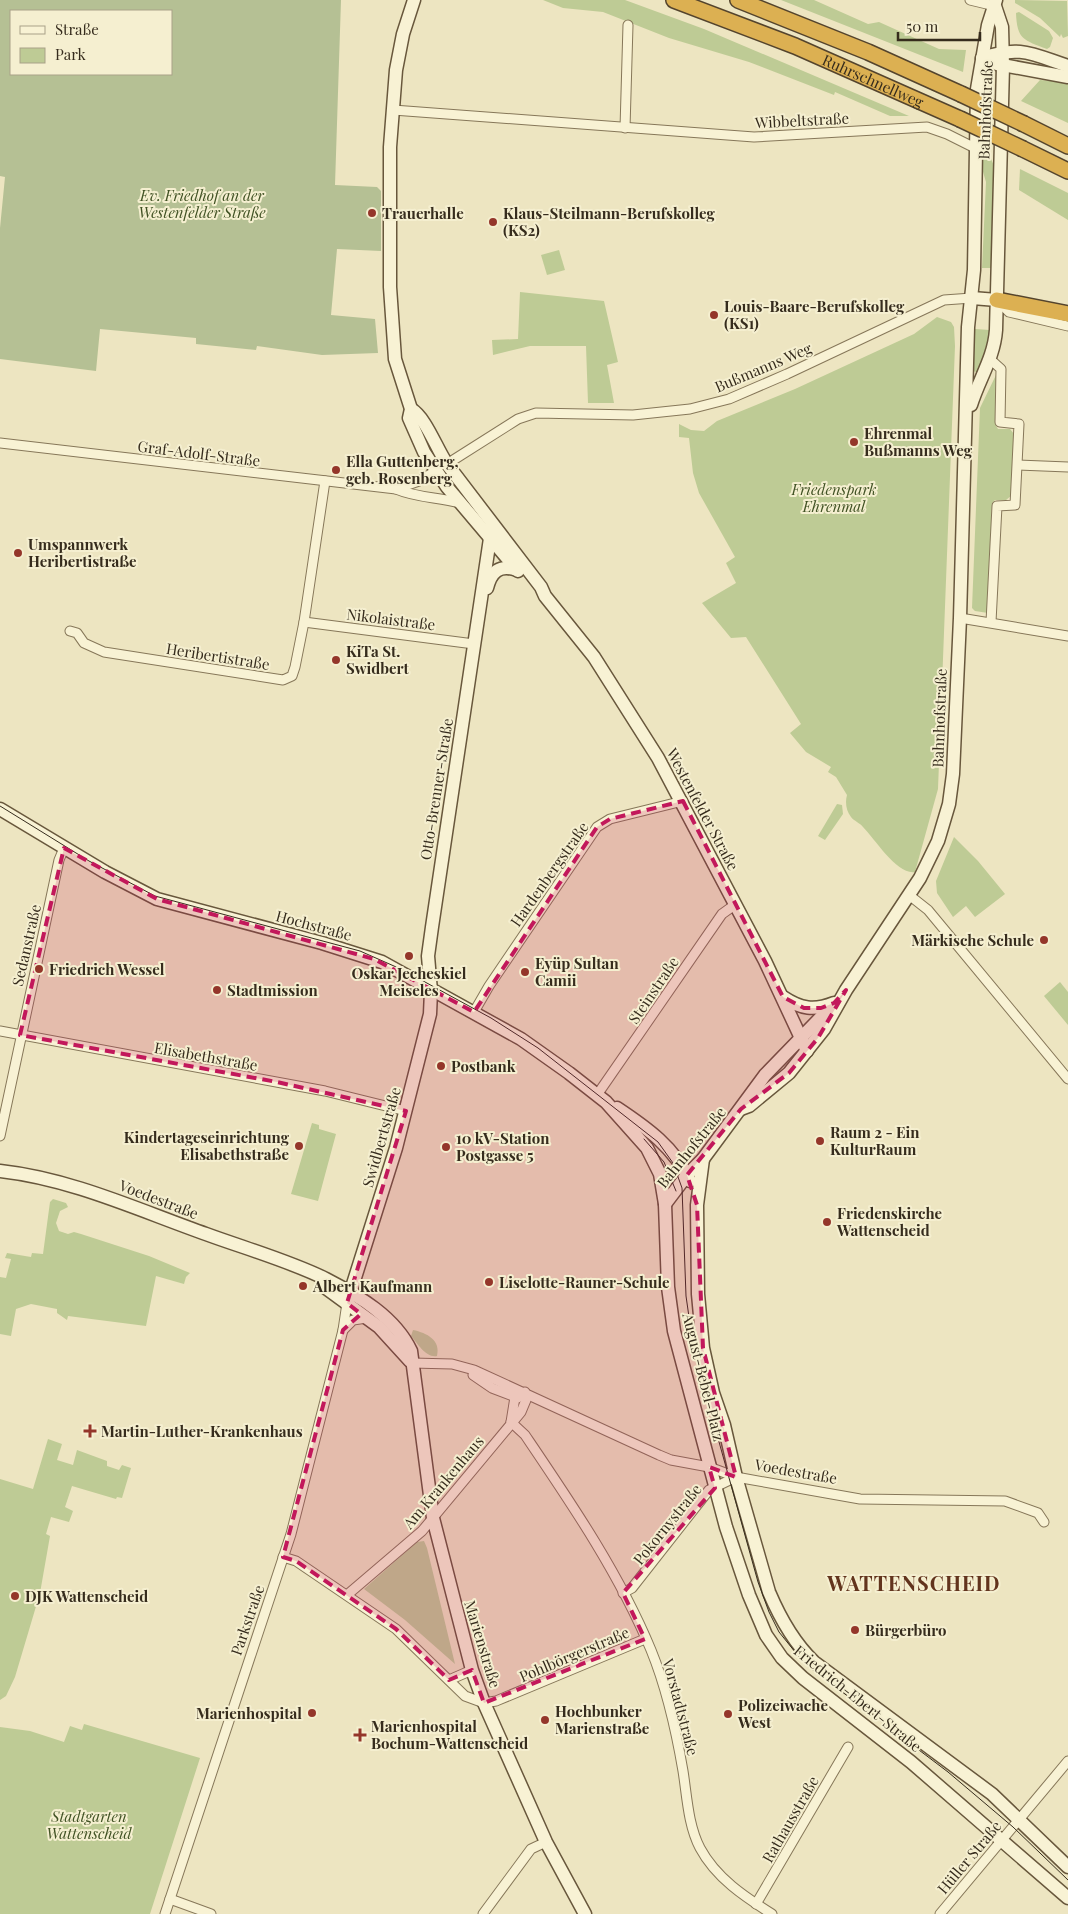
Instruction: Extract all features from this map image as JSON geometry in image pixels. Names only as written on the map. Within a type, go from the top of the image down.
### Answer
[{"type":"highway","name":"Ruhrschnellweg","points":[[674,0],[794,46],[960,119],[1068,171]]},
{"type":"highway","name":"Ruhrschnellweg","points":[[738,0],[868,52],[961,94],[1068,146]]},
{"type":"highway","points":[[997,300],[1068,314]]},
{"type":"street","name":"Westenfelder Straße","points":[[414,0],[399,52],[390,147],[392,331],[395,359],[411,409],[419,414],[436,448],[441,467],[460,503],[491,530],[532,589],[546,596]]},
{"type":"street","points":[[970,0],[995,3]]},
{"type":"street","name":"Bahnhofstraße","points":[[967,419],[976,390],[991,360],[995,347],[1003,51],[1002,27],[995,3]]},
{"type":"street","name":"Bahnhofstraße","points":[[741,1109],[749,1106],[789,1073],[824,1029],[846,990],[909,895],[934,849],[949,804],[953,774],[960,618],[967,419],[968,326],[972,298],[977,89],[988,25],[995,3]]},
{"type":"street","points":[[625,128],[628,26]]},
{"type":"street","points":[[982,58],[1003,51],[1016,50],[1068,66]]},
{"type":"street","points":[[982,58],[1003,66],[1042,71],[1068,77]]},
{"type":"street","name":"Wibbeltstraße","points":[[393,110],[754,137],[926,127],[947,134],[975,148]]},
{"type":"street","points":[[972,298],[997,300],[1008,312],[1068,326]]},
{"type":"street","name":"Bußmanns Weg","points":[[441,467],[518,419],[536,413],[633,415],[690,409],[729,398],[758,387],[944,300],[972,298]]},
{"type":"street","points":[[991,360],[1000,369],[1000,422],[1019,424],[1015,505],[997,506],[991,622]]},
{"type":"street","name":"Graf-Adolf-Straße","points":[[0,443],[396,489],[412,496],[447,499],[460,503]]},
{"type":"street","points":[[1018,465],[1068,467]]},
{"type":"street","name":"Westenfelder Straße","points":[[441,467],[491,530],[541,587],[620,695],[683,801],[783,997],[807,1052]]},
{"type":"street","name":"Graf-Adolf-Straße","points":[[396,489],[419,481],[441,467]]},
{"type":"street","name":"Heribertistraße","points":[[70,631],[78,633],[84,643],[104,652],[282,680],[292,676],[304,622],[325,481]]},
{"type":"street","name":"Otto-Brenner-Straße","points":[[431,988],[428,964],[430,936],[491,530]]},
{"type":"street","name":"Otto-Brenner-Straße","points":[[482,597],[492,574],[503,568],[517,570]]},
{"type":"street","points":[[960,618],[1068,636]]},
{"type":"street","name":"Nikolaistraße","points":[[304,622],[474,644]]},
{"type":"street","name":"Hardenbergstraße","points":[[474,1012],[489,986],[597,827],[610,819],[683,801]]},
{"type":"street","name":"Hochstraße","points":[[0,809],[64,848],[157,900],[366,957],[431,988],[529,1045],[601,1099],[643,1125],[667,1145],[683,1166],[687,1175]]},
{"type":"street","name":"Sedanstraße","points":[[0,1136],[20,1035],[59,860],[64,848]]},
{"type":"street","points":[[909,895],[928,910],[1068,1079]]},
{"type":"street","name":"Steinstraße","points":[[601,1099],[722,914],[736,904]]},
{"type":"street","name":"Swidbertstraße","points":[[348,1298],[406,1111],[430,1014],[431,988]]},
{"type":"street","name":"Bahnhofstraße","points":[[666,1204],[687,1175],[703,1159],[765,1075],[846,990]]},
{"type":"street","points":[[783,997],[795,1005],[804,1008],[820,1008],[834,1003]]},
{"type":"street","name":"Elisabethstraße","points":[[0,1031],[277,1082],[406,1111]]},
{"type":"street","name":"Hochstraße","points":[[601,1099],[636,1134],[654,1161],[660,1174],[666,1204]]},
{"type":"street","name":"August-Bebel-Platz","points":[[703,1159],[697,1205],[698,1294],[702,1338],[713,1393],[724,1425],[736,1477]]},
{"type":"street","name":"Voedestraße","points":[[0,1172],[33,1176],[106,1196],[325,1279],[388,1335],[412,1363],[452,1364],[467,1370],[492,1388],[514,1397]]},
{"type":"street","name":"August-Bebel-Platz","points":[[687,1175],[697,1205]]},
{"type":"street","name":"August-Bebel-Platz","points":[[666,1204],[668,1287],[674,1331],[702,1432],[709,1467]]},
{"type":"street","name":"Voedestraße","points":[[348,1298],[388,1319],[406,1342],[412,1363]]},
{"type":"street","name":"Parkstraße","points":[[165,1914],[291,1534],[343,1330],[348,1298]]},
{"type":"street","points":[[343,1330],[354,1320],[367,1318]]},
{"type":"street","name":"Marienstraße","points":[[412,1363],[433,1518],[472,1670],[484,1703],[546,1842],[585,1914]]},
{"type":"street","name":"Voedestraße","points":[[467,1370],[474,1370],[525,1396],[550,1405],[671,1460],[709,1467],[736,1477],[860,1499],[1005,1501],[1038,1513],[1044,1522]]},
{"type":"street","points":[[511,1422],[514,1397],[525,1396]]},
{"type":"street","name":"Am Krankenhaus","points":[[347,1595],[422,1531],[521,1412],[525,1396]]},
{"type":"street","name":"Vorstadtstraße","points":[[511,1422],[524,1435],[566,1496],[623,1593],[645,1639],[662,1679],[677,1739],[691,1825],[701,1849],[727,1882],[772,1914]]},
{"type":"street","name":"Friedrich-Ebert-Straße","points":[[709,1467],[753,1606],[766,1635],[782,1658],[803,1678],[911,1762],[1068,1898]]},
{"type":"street","name":"Friedrich-Ebert-Straße","points":[[736,1477],[769,1592],[788,1630],[803,1651],[827,1672],[924,1742],[1019,1818],[1068,1867]]},
{"type":"street","name":"Pokornystraße","points":[[623,1593],[632,1588],[709,1490],[736,1477]]},
{"type":"street","points":[[283,1557],[296,1561],[396,1629],[465,1696],[484,1703]]},
{"type":"street","name":"Pohlbörgerstraße","points":[[484,1703],[496,1701],[645,1639]]},
{"type":"street","points":[[449,1680],[472,1670]]},
{"type":"street","name":"Rathausstraße","points":[[756,1904],[848,1747]]},
{"type":"street","name":"Hüller Straße","points":[[940,1914],[1068,1761]]},
{"type":"street","points":[[483,1914],[531,1849],[546,1842]]},
{"type":"street","points":[[170,1899],[211,1914]]},
{"type":"highlighted area","points":[[683,801],[783,997],[804,1008],[821,1008],[834,1003],[846,990],[818,1038],[789,1073],[741,1109],[687,1175],[697,1205],[703,1348],[736,1477],[709,1467],[715,1488],[623,1593],[645,1639],[484,1703],[472,1670],[449,1680],[396,1629],[296,1561],[283,1557],[343,1330],[361,1314],[347,1303],[406,1111],[277,1082],[20,1035],[64,848],[157,899],[374,959],[474,1012],[597,827],[610,819]]},
{"type":"green space","name":"Ev. Friedhof an der Westenfelder Straße","points":[[0,0],[341,0],[335,185],[377,187],[381,191],[381,251],[337,249],[331,315],[375,319],[378,353],[322,355],[257,346],[256,350],[196,344],[196,338],[100,329],[96,371],[0,359],[0,228],[5,177],[0,176]]},
{"type":"green space","points":[[543,0],[625,0],[704,29],[909,116],[890,116],[835,92],[834,95],[749,62],[669,38],[603,12],[563,8]]},
{"type":"green space","points":[[781,0],[814,0],[868,24],[879,22],[939,49],[966,50],[963,72]]},
{"type":"green space","points":[[1015,0],[1067,1],[1068,36],[1063,38],[1061,34],[1060,37],[1040,18],[1015,3]]},
{"type":"green space","points":[[1019,12],[1049,31],[1053,38],[1050,47],[1047,49],[1023,38],[1018,29],[1016,13]]},
{"type":"green space","points":[[1065,79],[1068,81],[1068,123],[1021,101],[1040,80],[1063,82]]},
{"type":"green space","points":[[981,154],[991,159],[995,168],[992,268],[982,268],[986,182],[981,165]]},
{"type":"green space","points":[[1020,169],[1068,193],[1068,220],[1019,190]]},
{"type":"green space","points":[[559,250],[565,270],[547,275],[541,255]]},
{"type":"green space","points":[[520,292],[604,301],[618,362],[607,365],[614,403],[588,403],[586,346],[530,346],[493,355],[492,340],[518,339]]},
{"type":"green space","name":"Friedenspark Ehrenmal","points":[[937,317],[951,322],[954,327],[955,346],[938,789],[915,872],[901,868],[894,862],[862,826],[851,817],[846,806],[847,795],[836,777],[828,772],[831,767],[806,752],[790,733],[801,724],[746,637],[731,638],[702,603],[736,583],[726,563],[735,557],[699,493],[693,473],[689,438],[679,437],[679,424],[691,430],[704,431],[717,421],[795,389],[914,334]]},
{"type":"green space","points":[[975,329],[990,330],[989,344],[978,372],[973,371]]},
{"type":"green space","points":[[996,375],[995,424],[998,429],[1010,429],[1014,434],[1012,495],[1006,500],[995,500],[992,503],[988,613],[975,611],[972,608],[980,408]]},
{"type":"green space","points":[[837,804],[842,805],[843,814],[825,840],[818,836]]},
{"type":"green space","points":[[954,837],[978,861],[1005,894],[975,917],[966,906],[953,917],[937,893],[936,881]]},
{"type":"green space","points":[[1060,982],[1068,992],[1068,1025],[1044,996]]},
{"type":"green space","points":[[312,1123],[319,1125],[319,1129],[336,1134],[318,1201],[291,1194]]},
{"type":"green space","points":[[53,1199],[66,1203],[68,1207],[60,1211],[56,1223],[59,1231],[68,1234],[74,1232],[81,1234],[149,1256],[190,1273],[186,1277],[184,1284],[156,1276],[146,1326],[68,1316],[67,1320],[57,1313],[57,1309],[31,1304],[16,1309],[11,1336],[0,1334],[0,1277],[6,1278],[11,1259],[5,1258],[7,1253],[31,1257],[32,1253],[43,1254],[50,1202]]},
{"type":"green space","points":[[413,1330],[432,1338],[437,1346],[437,1356],[429,1355],[422,1350],[411,1336]]},
{"type":"green space","points":[[48,1439],[62,1444],[57,1460],[73,1465],[77,1450],[107,1461],[107,1466],[119,1470],[122,1465],[131,1468],[122,1498],[117,1497],[116,1499],[72,1486],[65,1507],[73,1511],[69,1522],[51,1517],[46,1534],[50,1536],[40,1593],[15,1677],[6,1696],[0,1700],[0,1479],[33,1489]]},
{"type":"green space","points":[[424,1541],[455,1664],[405,1620],[364,1589],[417,1542]]},
{"type":"green space","name":"Stadtgarten Wattenscheid","points":[[84,1724],[200,1758],[150,1914],[0,1914],[0,1727],[30,1731],[64,1742],[70,1726],[82,1730]]},
{"type":"tram line","points":[[0,806],[89,861],[155,896],[360,951],[403,970],[491,1018],[538,1048],[658,1142],[673,1163],[682,1188],[686,1296],[694,1352],[758,1582],[779,1632],[804,1663],[948,1772],[1013,1827],[1068,1880]]},
{"type":"tram line","points":[[644,1139],[664,1162],[676,1191]]},
{"type":"place","name":"Trauerhalle","points":[[372,213]]},
{"type":"place","name":"Klaus-Steilmann-Berufskolleg (KS2)","points":[[493,222]]},
{"type":"place","name":"Louis-Baare-Berufskolleg (KS1)","points":[[714,315]]},
{"type":"place","name":"Ehrenmal Bußmanns Weg","points":[[854,442]]},
{"type":"place","name":"Ella Guttenberg, geb. Rosenberg","points":[[336,470]]},
{"type":"place","name":"Umspannwerk Heribertistraße","points":[[18,553]]},
{"type":"place","name":"KiTa St. Swidbert","points":[[336,660]]},
{"type":"place","name":"Märkische Schule","points":[[1044,940]]},
{"type":"place","name":"Oskar Jecheskiel Meiseles","points":[[409,956]]},
{"type":"place","name":"Friedrich Wessel","points":[[39,969]]},
{"type":"place","name":"Eyüp Sultan Camii","points":[[525,972]]},
{"type":"place","name":"Stadtmission","points":[[217,990]]},
{"type":"place","name":"Postbank","points":[[441,1066]]},
{"type":"place","name":"Raum 2 - Ein KulturRaum","points":[[820,1141]]},
{"type":"place","name":"Kindertageseinrichtung Elisabethstraße","points":[[299,1146]]},
{"type":"place","name":"10 kV-Station Postgasse 5","points":[[446,1147]]},
{"type":"place","name":"Friedenskirche Wattenscheid","points":[[827,1222]]},
{"type":"place","name":"Liselotte-Rauner-Schule","points":[[489,1282]]},
{"type":"place","name":"Albert Kaufmann","points":[[303,1286]]},
{"type":"place","name":"Martin-Luther-Krankenhaus","points":[[90,1431]]},
{"type":"place","name":"DJK Wattenscheid","points":[[15,1596]]},
{"type":"place","name":"Bürgerbüro","points":[[855,1630]]},
{"type":"place","name":"Marienhospital","points":[[312,1713]]},
{"type":"place","name":"Polizeiwache West","points":[[728,1714]]},
{"type":"place","name":"Hochbunker Marienstraße","points":[[545,1720]]},
{"type":"place","name":"Marienhospital Bochum-Wattenscheid","points":[[360,1735]]},
{"type":"district","name":"WATTENSCHEID","points":[[914,1582]]}]
